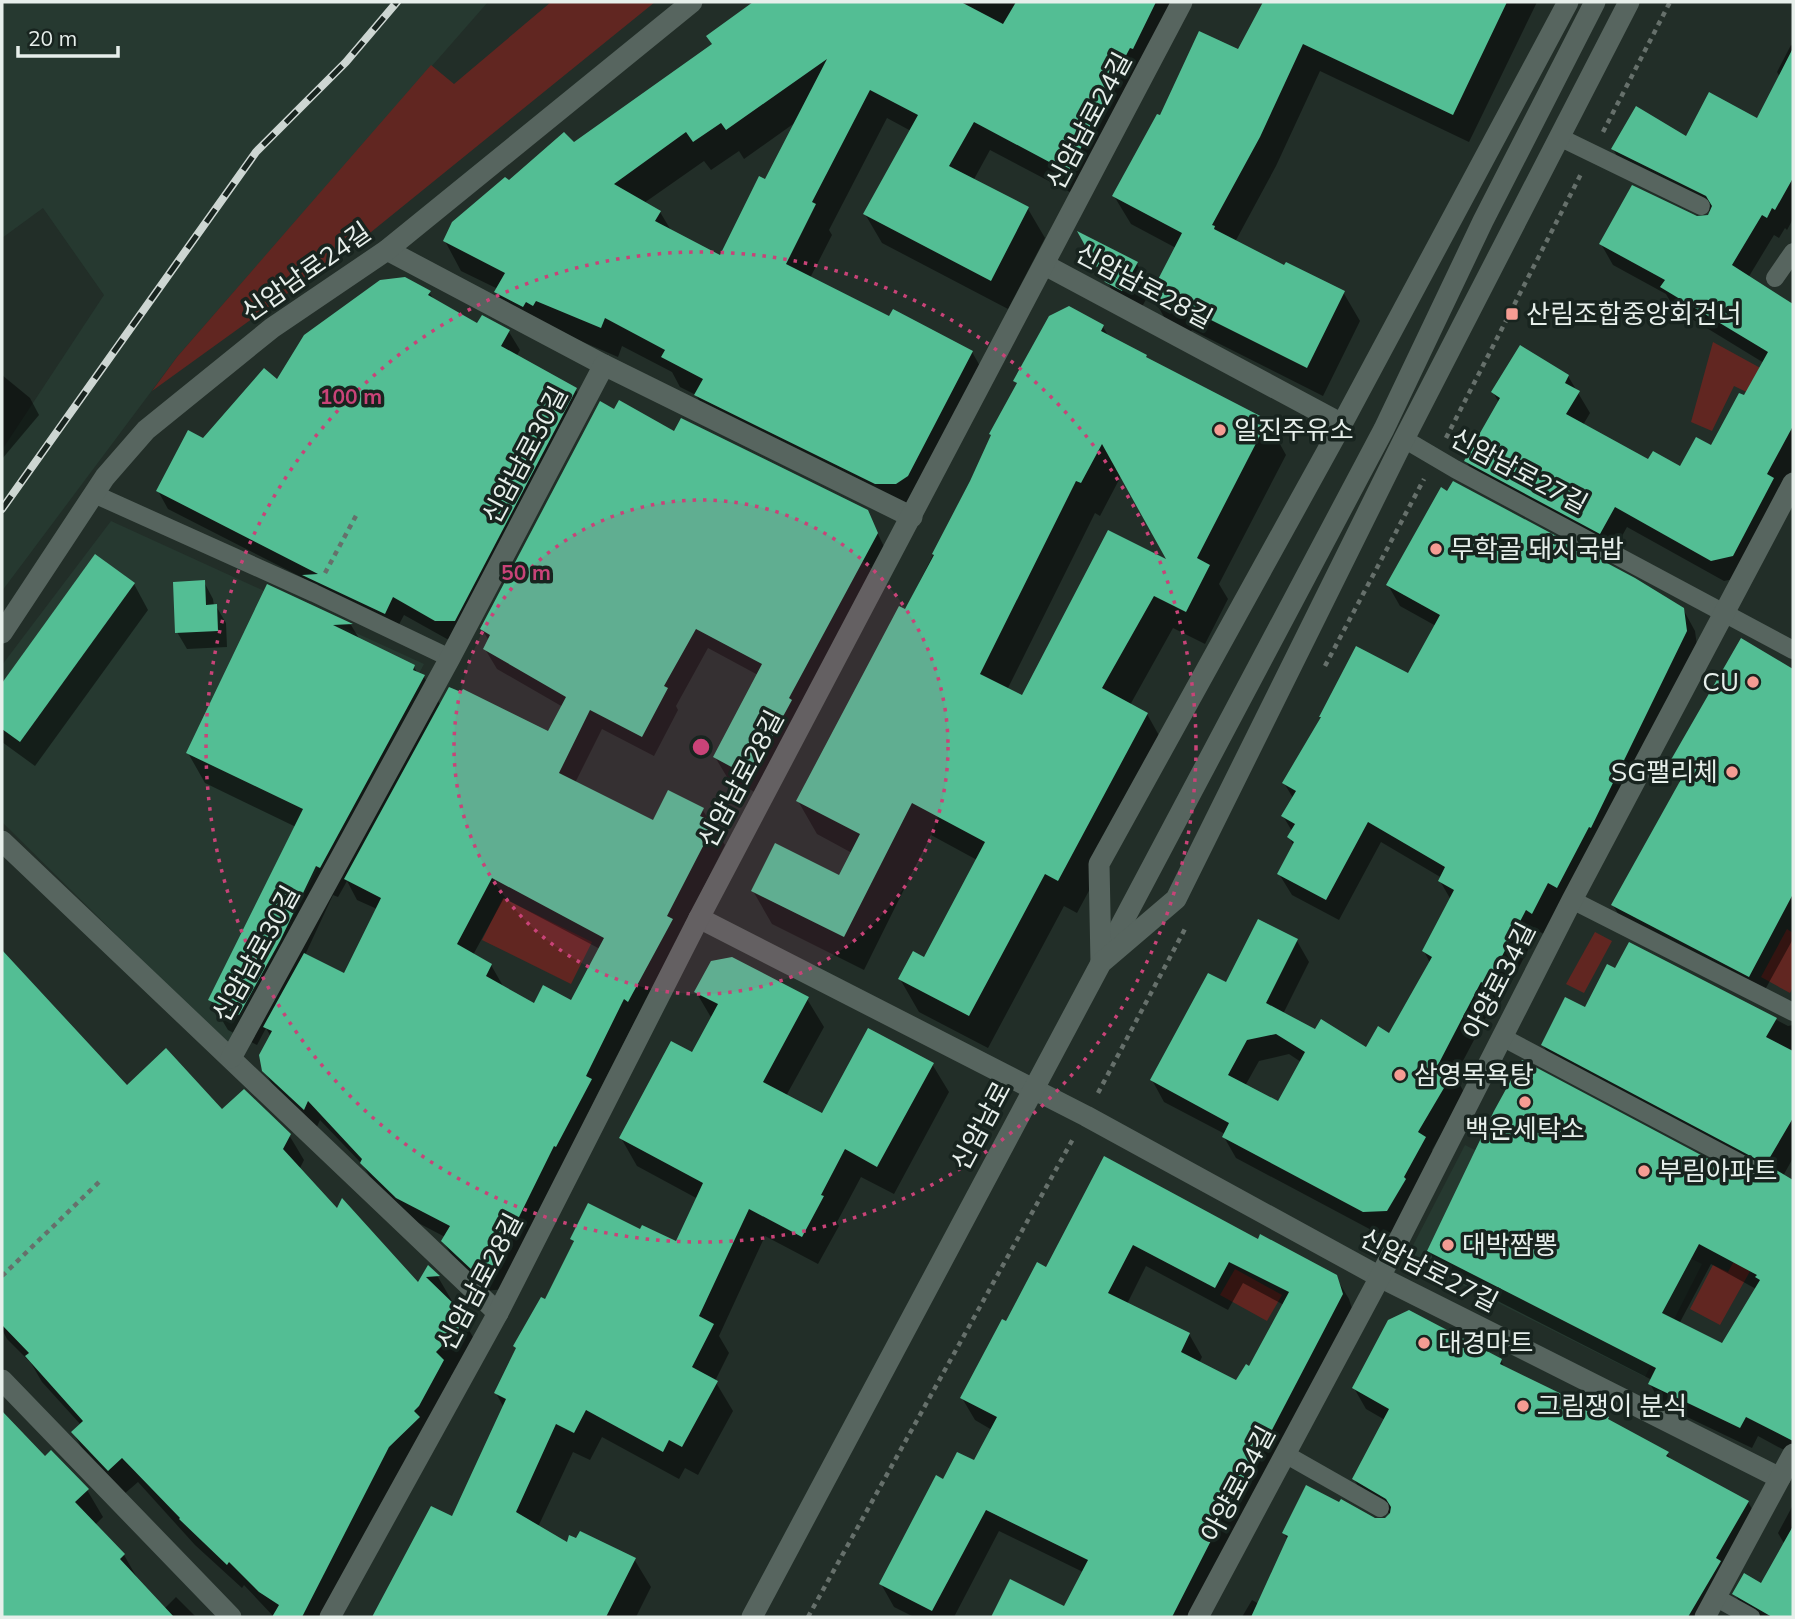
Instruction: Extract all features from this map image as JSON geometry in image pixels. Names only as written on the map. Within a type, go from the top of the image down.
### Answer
[{"type":"street","name":"신암남로24길","points":[[2,633],[105,477],[146,430],[272,328],[387,250],[692,2]]},
{"type":"street","name":"신암남로24길","points":[[1045,265],[1182,2]]},
{"type":"street","points":[[1101,963],[1099,864],[1342,424],[1568,2]]},
{"type":"street","name":"신암남로","points":[[752,1617],[1384,429],[1483,221],[1595,2]]},
{"type":"street","points":[[1101,963],[1176,899],[1404,439],[1629,2]]},
{"type":"street","points":[[387,250],[604,365],[912,517]]},
{"type":"street","name":"신암남로28길","points":[[330,1617],[498,1313],[699,918],[1045,265],[1342,424]]},
{"type":"street","name":"신암남로30길","points":[[231,1058],[450,658],[604,365]]},
{"type":"street","name":"아양로34길","points":[[1198,1617],[1380,1277],[1724,612],[1786,513],[1793,483]]},
{"type":"street","name":"신암남로30길","points":[[2,841],[498,1313]]},
{"type":"street","name":"신암남로27길","points":[[699,918],[1033,1088],[1380,1277],[1780,1478]]},
{"type":"street","points":[[2,1380],[231,1617]]},
{"type":"street","points":[[1705,1617],[1793,1454]]},
{"type":"lane","points":[[1559,137],[1701,206]]},
{"type":"lane","points":[[1775,278],[1793,252]]},
{"type":"lane","name":"신암남로27길","points":[[1404,439],[1793,650]]},
{"type":"lane","points":[[94,494],[314,593],[450,658]]},
{"type":"lane","points":[[1573,900],[1793,1012]]},
{"type":"lane","points":[[1502,1037],[1753,1170]]},
{"type":"lane","points":[[1285,1454],[1380,1508]]},
{"type":"lane","points":[[1715,1598],[1751,1617]]},
{"type":"path","points":[[314,593],[358,512]]},
{"type":"path","points":[[2,1276],[100,1181]]},
{"type":"shaded area","points":[[2,2],[488,2],[177,357],[2,591],[2,450],[104,295],[43,208],[2,238]]},
{"type":"shaded area","points":[[551,2],[655,2],[360,241],[152,391],[177,357],[431,65],[454,84]]},
{"type":"shaded area","points":[[1713,342],[1793,386],[1792,414],[1734,386],[1712,431],[1691,422]]},
{"type":"shaded area","points":[[111,521],[424,664],[227,1044],[2,822],[2,665]]},
{"type":"shaded area","points":[[503,898],[592,942],[571,984],[482,940]]},
{"type":"shaded area","points":[[1787,929],[1793,933],[1793,987],[1790,993],[1761,977]]},
{"type":"shaded area","points":[[1595,932],[1612,941],[1584,993],[1566,984]]},
{"type":"shaded area","points":[[1465,1145],[1702,1264],[1645,1377],[1407,1257]]},
{"type":"shaded area","points":[[1746,1239],[1763,1248],[1720,1325],[1690,1309],[1713,1265],[1728,1272]]},
{"type":"shaded area","points":[[1235,1269],[1282,1295],[1267,1321],[1220,1295]]},
{"type":"building","points":[[753,2],[961,2],[1003,24],[1016,2],[1156,2],[1133,49],[1130,48],[1103,99],[1106,101],[1068,172],[974,122],[949,166],[1029,207],[991,281],[863,214],[918,115],[870,90],[812,202],[816,204],[786,264],[889,316],[893,309],[973,351],[908,476],[896,484],[875,484],[694,395],[703,379],[661,357],[665,350],[605,318],[601,328],[536,301],[533,306],[526,302],[523,307],[494,292],[505,273],[443,241],[452,222],[505,177],[509,180],[564,132],[574,142],[712,44],[706,36]],"holes":[[[827,59],[765,179],[759,176],[720,255],[655,221],[661,211],[614,184],[686,132],[693,142],[721,123],[726,130]]]},
{"type":"building","points":[[1263,2],[1507,2],[1453,115],[1303,44],[1260,137],[1212,225],[1215,226],[1214,229],[1284,265],[1286,262],[1345,291],[1307,368],[1175,302],[1172,307],[1150,295],[1182,233],[1112,196],[1157,114],[1160,115],[1199,31],[1238,49]]},
{"type":"building","points":[[1793,48],[1793,178],[1775,210],[1772,208],[1767,218],[1762,215],[1732,265],[1793,304],[1793,426],[1767,474],[1774,478],[1733,556],[1711,561],[1615,507],[1600,534],[1464,461],[1500,398],[1491,392],[1520,345],[1569,375],[1565,383],[1580,391],[1566,414],[1648,459],[1653,451],[1680,466],[1696,437],[1711,445],[1739,393],[1744,395],[1768,352],[1660,287],[1665,280],[1599,244],[1632,185],[1697,216],[1708,215],[1712,206],[1706,196],[1611,149],[1636,106],[1686,136],[1709,92],[1757,118]]},
{"type":"building","points":[[1077,231],[1138,262],[1122,291],[1105,282]]},
{"type":"building","points":[[405,277],[431,291],[428,295],[477,323],[482,315],[510,330],[501,346],[577,388],[455,621],[435,621],[393,597],[385,614],[302,575],[318,574],[156,491],[188,430],[203,438],[264,368],[277,379],[304,335],[380,280]]},
{"type":"building","points":[[1069,306],[1104,325],[1101,331],[1147,355],[1146,357],[1268,420],[1197,558],[1210,565],[1186,612],[1154,596],[1102,688],[1148,713],[1058,881],[1045,874],[969,1016],[898,979],[913,951],[924,957],[985,842],[912,803],[844,937],[751,891],[775,843],[839,875],[860,834],[796,801],[899,606],[905,609],[934,555],[932,554],[991,435],[989,434],[1017,383],[1013,381],[1049,316]],"holes":[[[1102,444],[1166,559],[1108,530],[1022,695],[980,674],[1076,481],[1081,483]]]},
{"type":"building","points":[[619,400],[674,431],[681,418],[868,510],[878,533],[789,698],[792,700],[750,777],[713,757],[762,664],[696,629],[664,686],[668,688],[642,737],[590,710],[559,773],[653,820],[668,790],[704,808],[700,816],[715,823],[667,916],[673,919],[628,1002],[624,999],[586,1076],[592,1079],[556,1147],[554,1146],[518,1219],[520,1220],[493,1269],[473,1271],[441,1241],[450,1226],[396,1198],[360,1163],[362,1159],[308,1101],[304,1110],[262,1071],[259,1055],[272,1031],[263,1027],[304,953],[344,973],[381,898],[344,879],[449,687],[461,692],[463,689],[548,731],[566,697],[483,649],[490,635],[480,629],[600,401],[614,409]],"holes":[[[492,878],[604,938],[571,1000],[543,985],[534,1003],[486,976],[492,964],[457,944]]]},
{"type":"building","points":[[1453,481],[1635,578],[1684,608],[1687,631],[1591,828],[1589,827],[1557,888],[1548,883],[1532,914],[1526,910],[1487,985],[1481,982],[1439,1063],[1454,1071],[1418,1132],[1426,1137],[1404,1177],[1406,1179],[1387,1211],[1363,1212],[1222,1137],[1229,1123],[1150,1080],[1208,973],[1226,982],[1258,919],[1298,939],[1266,1003],[1315,1029],[1321,1019],[1366,1047],[1378,1026],[1389,1033],[1432,957],[1422,951],[1454,890],[1438,881],[1445,867],[1368,822],[1326,900],[1277,874],[1294,842],[1287,837],[1295,824],[1281,816],[1296,791],[1282,783],[1321,717],[1356,646],[1408,673],[1440,615],[1386,585],[1441,487],[1447,491]],"holes":[[[1276,1034],[1305,1052],[1278,1101],[1228,1075],[1247,1040]]]},
{"type":"building","points":[[95,554],[135,583],[20,742],[2,729],[2,683]]},
{"type":"building","points":[[205,580],[206,605],[217,604],[218,631],[175,633],[173,582]]},
{"type":"building","points":[[267,584],[353,624],[333,625],[415,665],[413,670],[425,675],[320,868],[316,866],[280,941],[239,1015],[208,1000],[303,809],[186,753]]},
{"type":"building","points":[[1741,638],[1793,669],[1793,894],[1749,977],[1611,905],[1684,774],[1668,765]]},
{"type":"building","points":[[1629,942],[1777,1018],[1766,1037],[1793,1051],[1793,1118],[1766,1164],[1793,1180],[1793,1441],[1746,1417],[1740,1428],[1648,1384],[1656,1368],[1427,1251],[1494,1111],[1522,1060],[1748,1180],[1754,1181],[1763,1176],[1764,1169],[1758,1160],[1541,1045],[1565,997],[1585,1007],[1607,964],[1615,968]],"holes":[[[1699,1244],[1757,1275],[1755,1277],[1760,1280],[1722,1343],[1662,1313]]]},
{"type":"building","points":[[2,950],[127,1085],[166,1048],[222,1109],[244,1089],[291,1134],[283,1149],[337,1208],[342,1198],[418,1282],[428,1265],[440,1276],[426,1277],[460,1310],[462,1325],[436,1352],[444,1360],[414,1411],[420,1417],[389,1447],[302,1617],[272,1617],[279,1605],[259,1592],[229,1562],[227,1565],[122,1458],[108,1471],[71,1432],[83,1421],[25,1356],[29,1353],[2,1325]]},
{"type":"building","points":[[732,957],[809,997],[763,1082],[822,1113],[868,1028],[934,1063],[877,1167],[845,1149],[802,1237],[749,1209],[699,1316],[714,1324],[692,1367],[718,1381],[682,1447],[669,1440],[663,1452],[586,1410],[574,1433],[556,1424],[516,1512],[567,1542],[569,1535],[576,1538],[580,1531],[636,1558],[606,1617],[372,1617],[431,1506],[452,1516],[506,1399],[494,1393],[516,1348],[513,1346],[541,1297],[545,1299],[574,1241],[570,1239],[588,1203],[640,1229],[642,1225],[676,1241],[703,1183],[619,1138],[671,1041],[692,1052],[718,1004],[694,992],[711,961]]},
{"type":"building","points":[[1104,1156],[1258,1239],[1260,1234],[1337,1275],[1343,1294],[1262,1449],[1217,1524],[1219,1525],[1172,1617],[991,1617],[1010,1579],[1064,1606],[1088,1560],[986,1510],[932,1611],[879,1584],[936,1475],[943,1479],[957,1452],[974,1460],[997,1417],[960,1398],[1002,1319],[1006,1321],[1037,1262],[1046,1267]],"holes":[[[1133,1245],[1215,1288],[1229,1262],[1289,1292],[1249,1366],[1246,1364],[1236,1380],[1181,1352],[1190,1333],[1108,1293]]]},
{"type":"building","points":[[1409,1310],[1502,1359],[1500,1364],[1609,1417],[1608,1419],[1669,1452],[1666,1456],[1749,1501],[1716,1558],[1721,1561],[1688,1617],[1251,1617],[1288,1536],[1282,1533],[1306,1485],[1339,1502],[1341,1499],[1375,1518],[1385,1518],[1390,1513],[1391,1507],[1386,1499],[1352,1479],[1389,1409],[1352,1388],[1388,1320]]},
{"type":"building","points":[[2,1411],[45,1456],[51,1450],[89,1489],[75,1502],[125,1554],[120,1559],[174,1617],[2,1617]]},
{"type":"building","points":[[1793,1526],[1793,1617],[1772,1617],[1732,1594],[1744,1573],[1761,1583]]},
{"type":"railway","points":[[2,509],[256,152],[346,62],[397,2]]},
{"type":"place","name":"산림조합중앙회건너","points":[[1512,314]]},
{"type":"place","name":"일진주유소","points":[[1220,430]]},
{"type":"place","name":"무학골 돼지국밥","points":[[1436,549]]},
{"type":"place","name":"CU","points":[[1753,682]]},
{"type":"place","name":"SG팰리체","points":[[1732,772]]},
{"type":"place","name":"삼영목욕탕","points":[[1400,1075]]},
{"type":"place","name":"백운세탁소","points":[[1525,1102]]},
{"type":"place","name":"부림아파트","points":[[1644,1171]]},
{"type":"place","name":"대박짬뽕","points":[[1448,1245]]},
{"type":"place","name":"대경마트","points":[[1424,1343]]},
{"type":"place","name":"그림쟁이 분식","points":[[1523,1406]]}]
